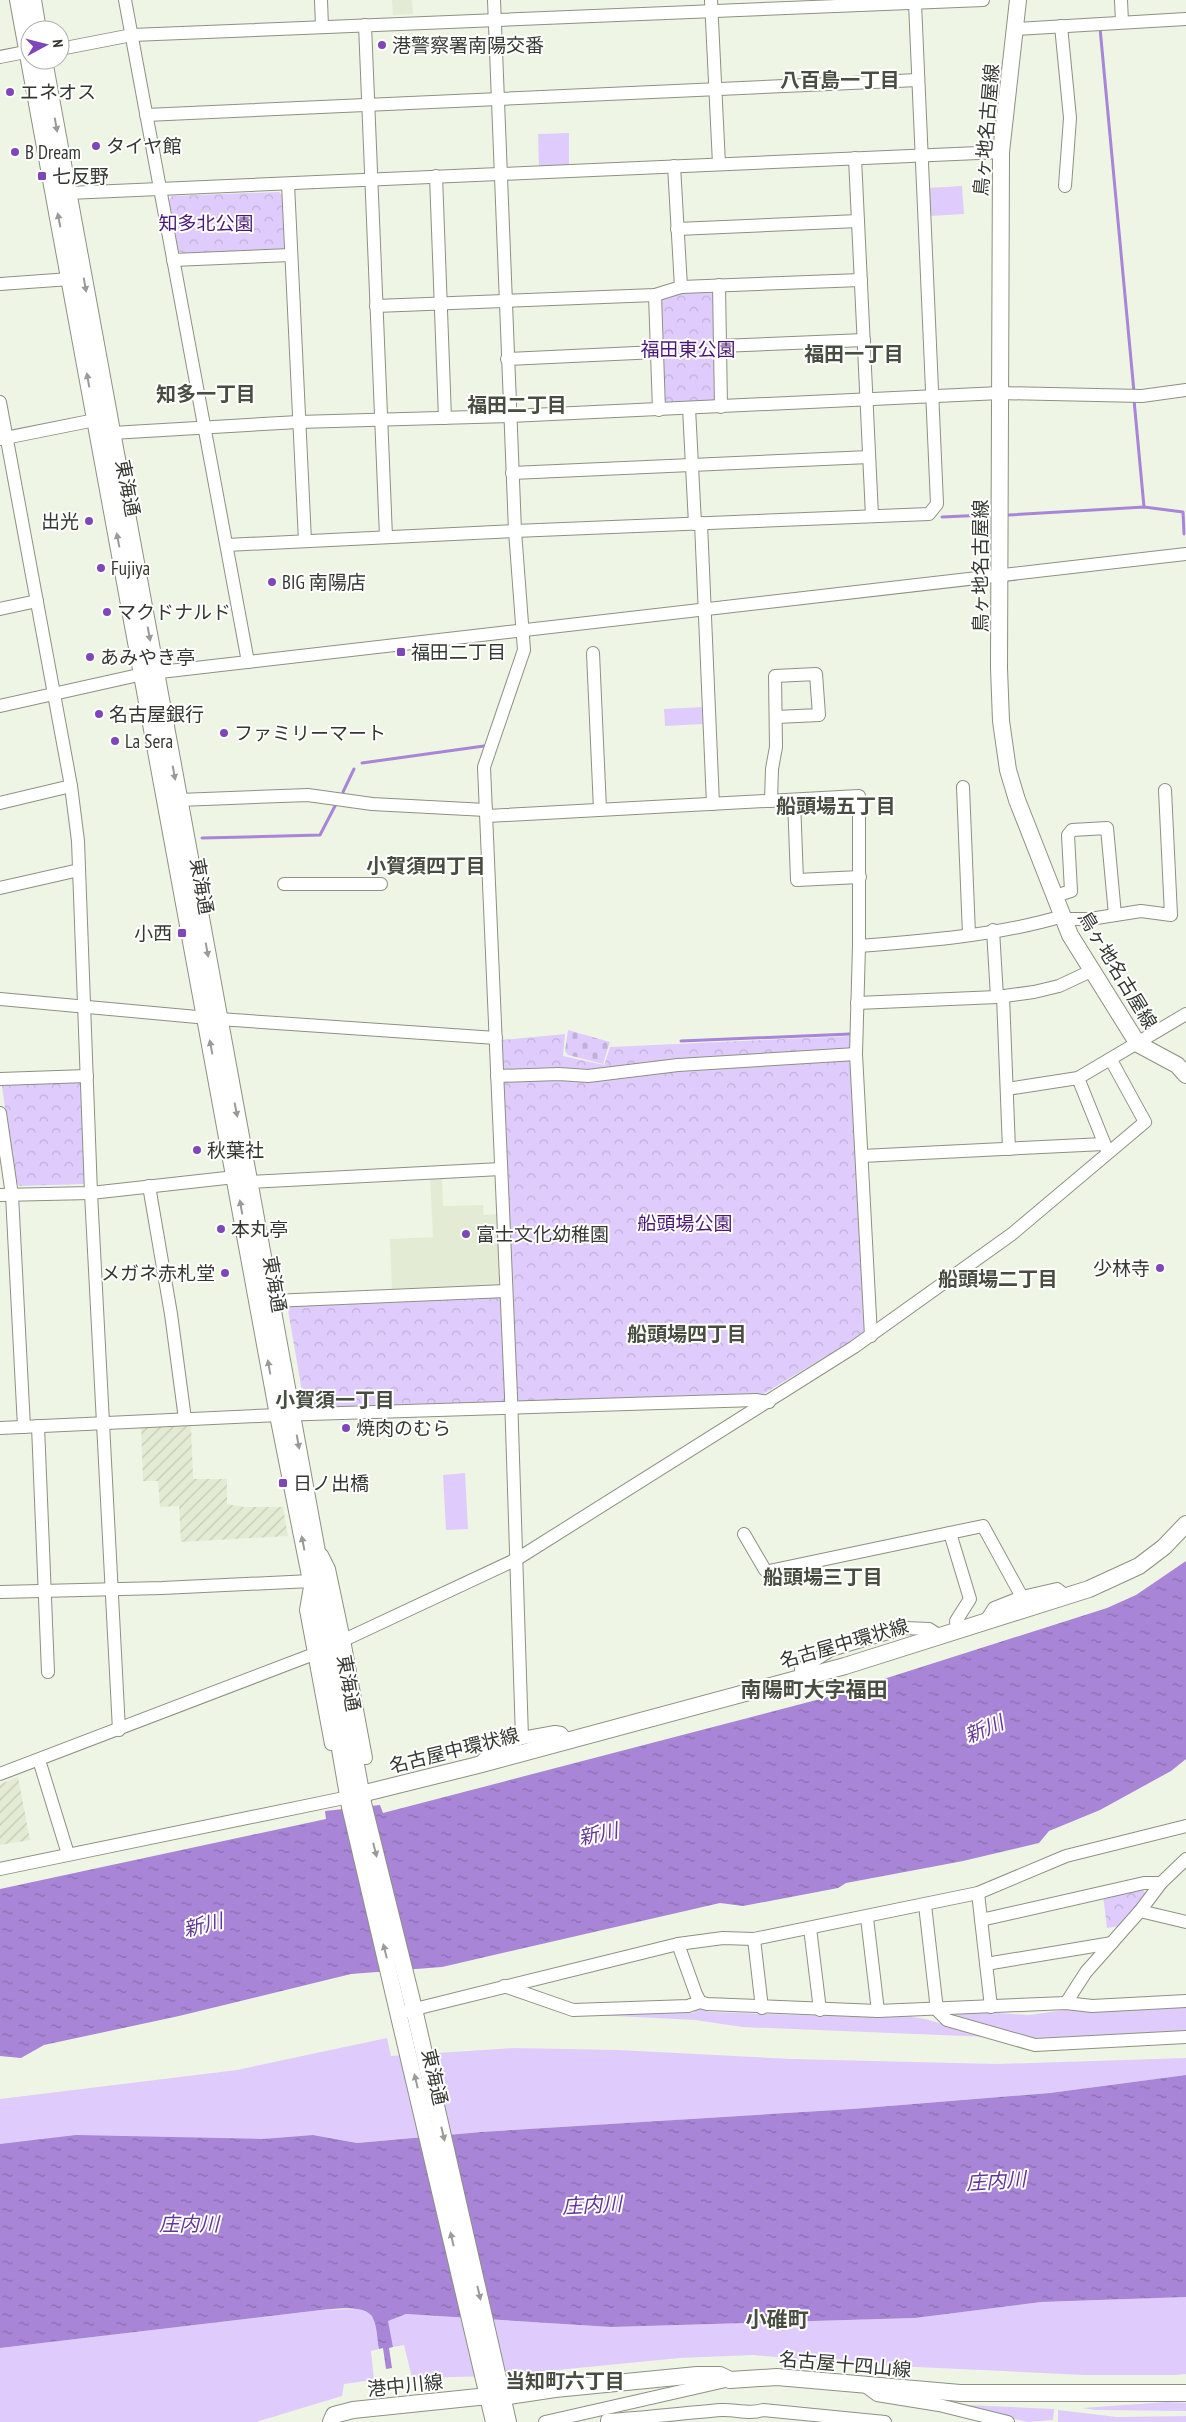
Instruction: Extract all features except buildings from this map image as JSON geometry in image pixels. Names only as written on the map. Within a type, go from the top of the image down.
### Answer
[{"type":"main road","name":"東海通","points":[[18,0],[22,20]]},
{"type":"main road","points":[[33,0],[36,20]]},
{"type":"main road","name":"鳥ヶ地名古屋線","points":[[1018,0],[1001,152],[1001,721],[1008,770],[1017,800],[1063,917],[1091,971],[1138,1044],[1177,1066],[1186,1075]]},
{"type":"main road","name":"東海通","points":[[32,70],[95,420],[149,674],[179,800],[212,1018]]},
{"type":"main road","name":"東海通","points":[[46,70],[112,433],[149,674],[285,1415],[311,1581],[356,1800],[407,2010],[497,2403]]},
{"type":"main road","name":"東海通","points":[[242,1179],[272,1301],[285,1415],[315,1539],[356,1800]]},
{"type":"main road","name":"名古屋中環状線","points":[[356,1800],[802,1677],[1066,1596],[1098,1585],[1139,1566],[1164,1547],[1186,1524]]},
{"type":"main road","name":"名古屋十四山線","points":[[497,2403],[555,2389],[697,2375],[720,2375],[730,2380],[777,2377],[970,2394],[1186,2393]]},
{"type":"main road","name":"港中川線","points":[[331,2422],[334,2415],[353,2410],[497,2403]]},
{"type":"street","points":[[125,0],[248,662]]},
{"type":"street","points":[[321,0],[322,27]]},
{"type":"street","points":[[494,0],[499,174],[512,473],[524,650],[484,767],[512,1408],[522,1738]]},
{"type":"street","points":[[70,47],[132,35],[495,20],[711,6],[983,0]]},
{"type":"street","points":[[1121,0],[1122,22]]},
{"type":"street","points":[[227,545],[929,514],[937,504],[920,156],[915,3]]},
{"type":"street","points":[[711,6],[719,164]]},
{"type":"street","points":[[1016,29],[1186,19]]},
{"type":"street","points":[[365,25],[386,537]]},
{"type":"street","points":[[1061,26],[1070,118],[1065,186]]},
{"type":"street","points":[[0,57],[20,53]]},
{"type":"street","points":[[146,115],[368,103],[918,80]]},
{"type":"street","points":[[68,193],[1001,152]]},
{"type":"street","points":[[855,158],[872,516]]},
{"type":"street","points":[[674,166],[681,287]]},
{"type":"street","points":[[436,176],[445,418]]},
{"type":"street","points":[[288,184],[305,541]]},
{"type":"street","points":[[678,229],[858,221]]},
{"type":"street","points":[[173,260],[291,256]]},
{"type":"street","points":[[0,284],[70,279]]},
{"type":"street","points":[[376,306],[654,295],[681,287],[861,280]]},
{"type":"street","points":[[719,286],[721,407]]},
{"type":"street","points":[[654,295],[659,410]]},
{"type":"street","points":[[720,346],[864,340]]},
{"type":"street","points":[[507,358],[657,352]]},
{"type":"street","points":[[112,433],[298,422],[659,410],[933,398],[1000,393],[1142,396],[1186,390]]},
{"type":"street","points":[[0,402],[4,438],[37,601],[71,786],[78,841],[91,1193],[119,1730]]},
{"type":"street","points":[[689,408],[692,465],[705,608],[705,649],[713,804]]},
{"type":"street","points":[[4,438],[95,420]]},
{"type":"street","points":[[512,473],[869,457]]},
{"type":"street","points":[[0,706],[149,674],[522,629],[1186,554]]},
{"type":"street","points":[[0,609],[37,601]]},
{"type":"street","points":[[593,653],[600,809]]},
{"type":"street","points":[[771,801],[772,769],[776,747],[775,676],[816,674],[819,715],[776,718]]},
{"type":"street","points":[[0,803],[71,786]]},
{"type":"street","points":[[963,787],[969,934]]},
{"type":"street","points":[[859,946],[913,942],[1063,917],[1090,919],[1141,911],[1171,915],[1165,790]]},
{"type":"street","points":[[179,800],[308,796],[368,804],[487,813],[859,796],[860,877],[856,1054],[872,1336]]},
{"type":"street","points":[[794,800],[797,880],[860,877]]},
{"type":"street","points":[[1055,896],[1071,890],[1068,835],[1072,830],[1107,828],[1115,915]]},
{"type":"street","points":[[0,888],[79,870]]},
{"type":"street","points":[[284,884],[382,884]]},
{"type":"street","points":[[993,930],[1000,996],[1009,1149]]},
{"type":"street","points":[[857,1003],[1000,996],[1059,986],[1091,971]]},
{"type":"street","points":[[0,999],[212,1018],[496,1038]]},
{"type":"street","points":[[1006,1090],[1078,1078],[1186,1014]]},
{"type":"street","points":[[497,1076],[559,1074],[588,1076],[678,1065],[856,1054]]},
{"type":"street","points":[[344,1640],[517,1559],[872,1336],[1012,1234],[1107,1149],[1145,1122],[1111,1060]]},
{"type":"street","points":[[0,1079],[87,1076]]},
{"type":"street","points":[[1078,1078],[1107,1149]]},
{"type":"street","points":[[0,1113],[24,1427]]},
{"type":"street","points":[[862,1156],[1009,1149],[1107,1149]]},
{"type":"street","points":[[6,1195],[91,1193],[149,1186],[242,1179],[501,1169]]},
{"type":"street","points":[[149,1186],[171,1314],[185,1419]]},
{"type":"street","points":[[272,1301],[506,1291]]},
{"type":"street","points":[[0,1428],[285,1415],[756,1400],[769,1402]]},
{"type":"street","points":[[38,1426],[48,1672]]},
{"type":"street","points":[[744,1534],[765,1570],[769,1571],[984,1526],[1022,1597]]},
{"type":"street","points":[[950,1533],[970,1599],[956,1621],[957,1630]]},
{"type":"street","points":[[315,1539],[328,1569],[344,1640],[366,1758],[364,1758]]},
{"type":"street","points":[[0,1592],[112,1590],[311,1581],[306,1610],[335,1764],[337,1763]]},
{"type":"street","points":[[985,1622],[994,1608],[1022,1597],[1057,1588],[1066,1596]]},
{"type":"street","points":[[0,1774],[314,1654]]},
{"type":"street","points":[[478,1765],[492,1750],[522,1738],[555,1732],[561,1733],[568,1741]]},
{"type":"street","points":[[39,1760],[68,1854]]},
{"type":"street","points":[[0,1869],[68,1854],[356,1800]]},
{"type":"street","points":[[407,2010],[678,1944],[723,1938],[754,1939],[867,1918],[978,1893],[1066,1856],[1186,1826]]},
{"type":"street","points":[[1066,2003],[1086,1972],[1140,1912],[1161,1883],[1184,1865]]},
{"type":"street","points":[[981,1920],[1144,1882],[1161,1883]]},
{"type":"street","points":[[978,1893],[991,2008]]},
{"type":"street","points":[[925,1905],[937,2010],[947,2020],[1035,2045],[1186,2037]]},
{"type":"street","points":[[1140,1912],[1186,1922]]},
{"type":"street","points":[[867,1918],[878,2011]]},
{"type":"street","points":[[810,1928],[820,2010]]},
{"type":"street","points":[[754,1939],[762,2008]]},
{"type":"street","points":[[678,1944],[700,2002]]},
{"type":"street","points":[[986,1964],[1112,1944]]},
{"type":"street","points":[[504,1986],[573,2010],[688,2006],[700,2002],[762,2008],[878,2011],[991,2008],[1066,2003],[1092,2006],[1186,2000]]},
{"type":"street","points":[[545,2422],[730,2380]]},
{"type":"street","points":[[865,2386],[876,2395],[939,2405],[1008,2422]]},
{"type":"street","points":[[607,2422],[607,2420],[675,2416],[722,2410],[756,2413],[765,2416],[885,2422]]},
{"type":"shaded area","points":[[392,0],[412,0],[413,14],[393,15]]},
{"type":"shaded area","name":"富士文化幼稚園","points":[[430,1176],[442,1176],[443,1206],[483,1205],[484,1215],[498,1214],[501,1288],[392,1292],[390,1239],[433,1237]]},
{"type":"shaded area","points":[[191,1425],[193,1479],[227,1479],[227,1504],[244,1507],[283,1507],[288,1536],[181,1542],[179,1506],[160,1507],[158,1481],[143,1481],[141,1427]]},
{"type":"shaded area","points":[[18,1777],[30,1840],[0,1845],[0,1784]]},
{"type":"green space","points":[[569,133],[569,167],[539,168],[538,134]]},
{"type":"green space","points":[[962,186],[964,214],[930,216],[928,188]]},
{"type":"green space","name":"知多北公園","points":[[279,192],[283,196],[285,246],[282,250],[183,253],[178,251],[169,200],[172,196]]},
{"type":"green space","name":"福田東公園","points":[[679,293],[713,294],[715,399],[713,401],[667,403],[664,398],[659,301],[662,297]]},
{"type":"green space","points":[[702,707],[703,724],[665,726],[664,709]]},
{"type":"green space","points":[[568,1030],[610,1042],[603,1064],[568,1055],[565,1051]]},
{"type":"green space","name":"船頭場公園","points":[[565,1034],[563,1056],[604,1065],[610,1047],[850,1036],[865,1331],[863,1334],[760,1396],[305,1409],[287,1304],[501,1294],[502,1040]]},
{"type":"green space","points":[[79,1080],[83,1084],[86,1181],[83,1184],[20,1186],[15,1181],[2,1086],[6,1083]]},
{"type":"green space","points":[[465,1473],[468,1529],[446,1530],[443,1475]]},
{"type":"green space","points":[[1141,1888],[1147,1894],[1121,1926],[1107,1928],[1103,1896]]},
{"type":"green space","points":[[1186,2005],[1186,2032],[1033,2038],[951,2017],[951,2015],[981,2012],[1029,2015],[1065,2010]]},
{"type":"green space","points":[[697,2009],[711,2012],[867,2017],[907,2016],[925,2019],[989,2037],[742,2027],[695,2020],[575,2014],[693,2013]]},
{"type":"green space","points":[[387,2038],[391,2056],[514,2048],[618,2050],[792,2059],[997,2064],[1186,2058],[1186,2075],[1050,2093],[852,2109],[481,2132],[357,2143],[313,2135],[262,2139],[0,2144],[0,2099],[237,2070]]},
{"type":"green space","points":[[1186,2297],[1186,2374],[1175,2375],[1084,2375],[852,2364],[753,2355],[680,2358],[496,2376],[412,2378],[404,2345],[393,2347],[387,2321],[406,2314],[611,2327],[915,2318],[1041,2302]]},
{"type":"green space","points":[[358,2309],[370,2313],[374,2318],[379,2349],[371,2351],[374,2380],[344,2384],[342,2396],[256,2422],[0,2422],[0,2348],[321,2310]]},
{"type":"green space","points":[[1167,2402],[1186,2403],[1186,2411],[1095,2410],[1082,2408]]},
{"type":"green space","points":[[948,2404],[1054,2409],[1053,2420],[1028,2422]]},
{"type":"green space","points":[[1058,2410],[1117,2417],[1186,2416],[1186,2422],[1058,2422]]},
{"type":"water","name":"新川","points":[[1186,1561],[1186,1759],[1171,1771],[1100,1810],[1049,1831],[1039,1843],[963,1861],[846,1883],[838,1888],[743,1906],[720,1903],[442,1967],[351,1974],[179,2016],[44,2045],[21,2058],[0,2056],[0,1889],[326,1819],[325,1811],[380,1805],[383,1813],[824,1698],[1107,1608],[1136,1595]]},
{"type":"water","name":"庄内川","points":[[1186,2075],[1186,2297],[1041,2302],[915,2318],[611,2327],[406,2314],[388,2321],[393,2347],[389,2348],[392,2368],[386,2369],[383,2348],[379,2349],[373,2318],[364,2311],[349,2308],[0,2348],[0,2144],[76,2135],[262,2139],[313,2135],[357,2143],[481,2132],[852,2109],[1050,2093]]},
{"type":"waterway","points":[[1100,28],[1134,392]]},
{"type":"waterway","points":[[1134,400],[1144,507]]},
{"type":"waterway","points":[[1009,515],[1144,507],[1183,512],[1184,534]]},
{"type":"waterway","points":[[942,517],[986,515]]},
{"type":"waterway","points":[[362,763],[484,746]]},
{"type":"waterway","points":[[343,792],[354,769]]},
{"type":"waterway","points":[[202,838],[320,835],[335,806]]},
{"type":"waterway","points":[[681,1041],[850,1034]]},
{"type":"place","name":"港警察署南陽交番","points":[[382,45]]},
{"type":"place","name":"エネオス","points":[[10,92]]},
{"type":"place","name":"タイヤ館","points":[[96,146]]},
{"type":"place","name":"B Dream","points":[[15,152]]},
{"type":"place","name":"七反野","points":[[42,176]]},
{"type":"place","name":"出光","points":[[89,521]]},
{"type":"place","name":"Fujiya","points":[[101,568]]},
{"type":"place","name":"BIG 南陽店","points":[[272,582]]},
{"type":"place","name":"マクドナルド","points":[[107,612]]},
{"type":"place","name":"福田二丁目","points":[[401,652]]},
{"type":"place","name":"あみやき亭","points":[[90,657]]},
{"type":"place","name":"名古屋銀行","points":[[99,714]]},
{"type":"place","name":"ファミリーマート","points":[[224,733]]},
{"type":"place","name":"La Sera","points":[[115,741]]},
{"type":"place","name":"小西","points":[[182,933]]},
{"type":"place","name":"秋葉社","points":[[197,1150]]},
{"type":"place","name":"本丸亭","points":[[221,1229]]},
{"type":"place","name":"富士文化幼稚園","points":[[466,1234]]},
{"type":"place","name":"少林寺","points":[[1160,1268]]},
{"type":"place","name":"メガネ赤札堂","points":[[225,1273]]},
{"type":"place","name":"焼肉のむら","points":[[346,1428]]},
{"type":"place","name":"日ノ出橋","points":[[283,1483]]},
{"type":"district","name":"八百島一丁目","points":[[840,80]]},
{"type":"district","name":"福田一丁目","points":[[854,354]]},
{"type":"district","name":"知多一丁目","points":[[206,394]]},
{"type":"district","name":"福田二丁目","points":[[517,405]]},
{"type":"district","name":"船頭場五丁目","points":[[836,806]]},
{"type":"district","name":"小賀須四丁目","points":[[426,866]]},
{"type":"district","name":"船頭場二丁目","points":[[998,1279]]},
{"type":"district","name":"船頭場四丁目","points":[[687,1334]]},
{"type":"district","name":"小賀須一丁目","points":[[335,1400]]},
{"type":"district","name":"船頭場三丁目","points":[[823,1577]]},
{"type":"district","name":"南陽町大字福田","points":[[814,1689]]},
{"type":"district","name":"小碓町","points":[[777,2319]]},
{"type":"district","name":"当知町六丁目","points":[[565,2381]]}]
